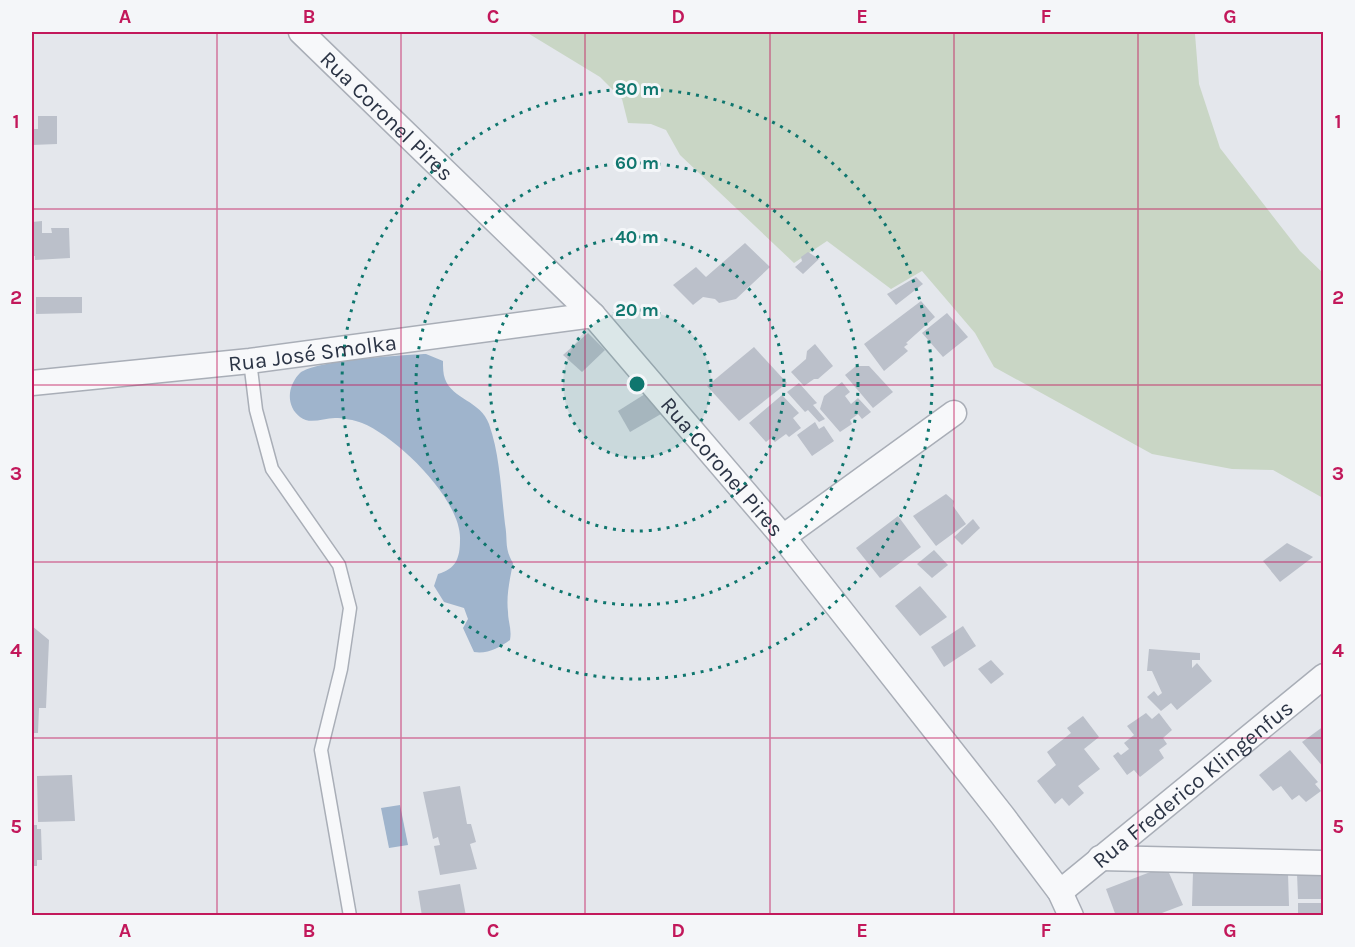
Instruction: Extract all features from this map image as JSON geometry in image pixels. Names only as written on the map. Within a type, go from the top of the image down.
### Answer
[{"type":"street","name":"Rua Coronel Pires","points":[[301,32],[593,315],[783,537],[1060,892],[1071,915]]},
{"type":"street","name":"Rua José Smolka","points":[[32,383],[250,362],[593,315]]},
{"type":"street","points":[[783,537],[954,413]]},
{"type":"street","name":"Rua Frederico Klingenfus","points":[[1060,892],[1323,676]]},
{"type":"street","points":[[1100,858],[1323,863]]},
{"type":"lane","points":[[250,362],[255,410],[272,469],[339,565],[350,608],[341,669],[321,750],[350,915]]},
{"type":"green space","points":[[526,32],[1200,32],[1195,34],[1199,84],[1220,148],[1300,251],[1323,273],[1323,498],[1273,470],[1232,469],[1152,454],[994,367],[975,333],[922,271],[891,289],[827,241],[794,263],[680,155],[666,130],[651,124],[628,123],[622,99],[600,77]]},
{"type":"water","points":[[426,354],[443,361],[444,375],[449,386],[485,416],[496,448],[507,549],[513,563],[508,599],[511,632],[510,640],[489,651],[474,652],[463,628],[468,619],[464,608],[444,602],[434,586],[438,574],[449,569],[456,562],[460,546],[458,524],[439,489],[409,456],[376,430],[359,422],[338,418],[308,421],[295,412],[291,403],[291,387],[300,373],[309,368],[360,359]]},
{"type":"water","points":[[400,805],[408,845],[389,848],[381,808]]},
{"type":"building","points":[[38,116],[57,116],[57,144],[32,145],[32,129],[38,129]]},
{"type":"building","points":[[42,221],[42,233],[52,233],[51,228],[69,228],[70,258],[35,260],[35,256],[32,256],[32,222]]},
{"type":"building","points":[[745,243],[770,267],[736,299],[719,303],[715,299],[703,297],[693,305],[673,285],[696,267],[706,277]]},
{"type":"building","points":[[808,252],[819,259],[803,274],[795,267],[802,261],[801,257]]},
{"type":"building","points":[[916,277],[923,284],[896,305],[887,294]]},
{"type":"building","points":[[36,297],[82,297],[82,313],[36,314]]},
{"type":"building","points":[[921,301],[935,317],[906,343],[908,344],[904,347],[908,351],[884,371],[864,344]]},
{"type":"building","points":[[947,313],[968,337],[943,357],[922,333]]},
{"type":"building","points":[[588,333],[605,350],[582,372],[563,355]]},
{"type":"building","points":[[815,344],[833,366],[818,379],[804,386],[791,372],[806,359],[807,351]]},
{"type":"building","points":[[754,347],[787,383],[739,421],[707,386]]},
{"type":"building","points":[[856,366],[869,366],[893,392],[873,408],[845,375]]},
{"type":"building","points":[[842,382],[850,392],[845,396],[851,404],[858,398],[871,412],[862,419],[858,414],[850,420],[852,424],[840,432],[820,409],[824,396]]},
{"type":"building","points":[[799,383],[817,403],[813,405],[825,419],[819,422],[808,410],[805,412],[787,392]]},
{"type":"building","points":[[645,394],[661,414],[630,432],[618,411]]},
{"type":"building","points":[[782,395],[799,413],[793,418],[801,428],[789,437],[786,434],[775,442],[771,438],[766,442],[749,423]]},
{"type":"building","points":[[815,422],[819,429],[824,426],[834,441],[812,456],[797,435]]},
{"type":"building","points":[[946,494],[954,501],[953,506],[966,524],[936,546],[913,516]]},
{"type":"building","points":[[898,516],[921,547],[880,578],[856,548]]},
{"type":"building","points":[[973,519],[980,528],[962,545],[954,537]]},
{"type":"building","points":[[1287,543],[1313,557],[1280,582],[1263,561]]},
{"type":"building","points":[[934,550],[948,565],[932,578],[917,564]]},
{"type":"building","points":[[920,586],[947,617],[920,636],[895,606]]},
{"type":"building","points":[[32,626],[49,640],[46,708],[39,708],[38,733],[32,733]]},
{"type":"building","points":[[963,626],[976,646],[944,667],[931,647]]},
{"type":"building","points":[[1149,649],[1200,653],[1200,660],[1192,660],[1192,668],[1197,663],[1212,681],[1177,710],[1171,703],[1161,711],[1147,697],[1154,691],[1158,696],[1162,693],[1152,671],[1147,671]]},
{"type":"building","points":[[991,660],[1004,674],[991,684],[978,669]]},
{"type":"building","points":[[1146,713],[1152,719],[1159,713],[1172,730],[1163,738],[1167,744],[1159,750],[1164,758],[1140,777],[1134,770],[1127,775],[1113,756],[1118,752],[1121,755],[1129,749],[1124,743],[1134,735],[1127,726]]},
{"type":"building","points":[[1083,716],[1099,737],[1084,749],[1100,769],[1078,786],[1084,793],[1069,806],[1062,798],[1055,804],[1037,781],[1056,765],[1047,752],[1071,733],[1067,728]]},
{"type":"building","points":[[1324,726],[1324,768],[1302,742]]},
{"type":"building","points":[[1290,750],[1318,782],[1315,784],[1321,791],[1306,802],[1299,795],[1292,800],[1281,786],[1273,791],[1259,775]]},
{"type":"building","points":[[72,775],[75,821],[38,822],[37,776]]},
{"type":"building","points":[[460,786],[467,824],[471,824],[476,842],[470,844],[477,869],[440,875],[434,846],[440,845],[438,837],[433,839],[423,792]]},
{"type":"building","points":[[32,825],[37,825],[37,829],[41,829],[42,860],[37,860],[37,866],[32,866]]},
{"type":"building","points":[[1166,866],[1183,905],[1154,916],[1116,916],[1106,889]]},
{"type":"building","points":[[1193,872],[1288,874],[1289,906],[1192,906]]},
{"type":"building","points":[[1297,873],[1324,873],[1324,899],[1298,899]]},
{"type":"building","points":[[460,884],[466,916],[422,916],[418,891]]},
{"type":"building","points":[[1298,903],[1324,903],[1324,916],[1298,916]]}]
